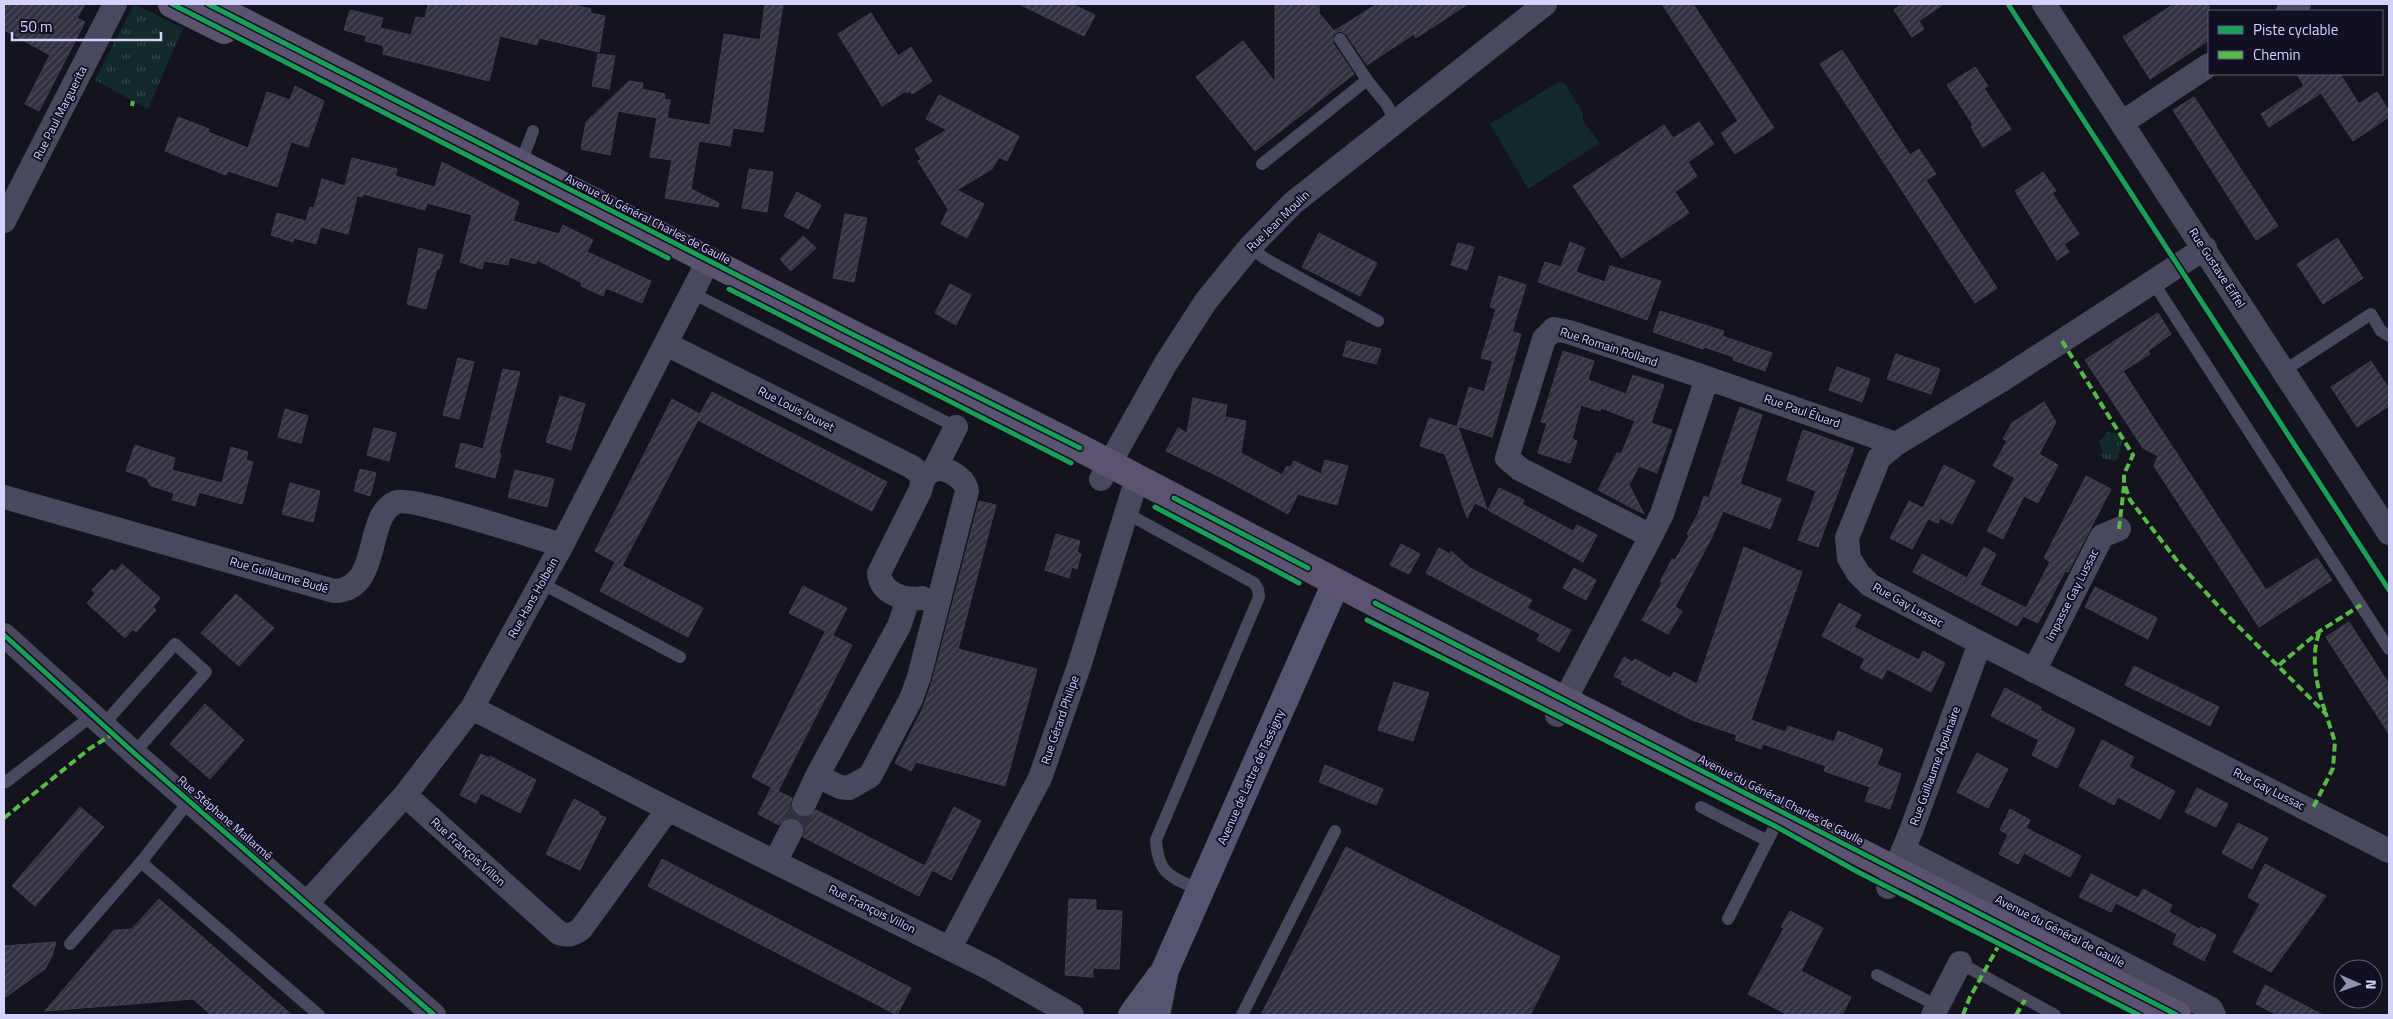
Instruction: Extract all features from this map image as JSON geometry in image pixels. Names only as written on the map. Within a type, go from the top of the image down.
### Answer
[{"type":"main road","name":"Avenue du Général Charles de Gaulle","points":[[172,4],[700,276],[1105,472],[1132,496],[1333,591],[1404,640],[1561,707],[1895,869],[2177,1015]]},
{"type":"main road","name":"Avenue du Général Charles de Gaulle","points":[[208,4],[520,164],[700,276]]},
{"type":"main road","name":"Avenue de Lattre de Tassigny","points":[[1156,1015],[1165,970],[1333,591]]},
{"type":"main road","name":"Avenue du Général Charles de Gaulle","points":[[1561,707],[1772,834],[1895,869],[2139,1015]]},
{"type":"main road","name":"Avenue de Lattre de Tassigny","points":[[1132,1015],[1165,970]]},
{"type":"street","name":"Rue Paul Marguerita","points":[[4,221],[115,4]]},
{"type":"street","name":"Rue Jean Moulin","points":[[1105,472],[1166,363],[1196,316],[1250,247],[1293,203],[1546,4]]},
{"type":"street","name":"Rue Gustave Eiffel","points":[[2044,4],[2285,370],[2389,533]]},
{"type":"street","points":[[2123,122],[2208,66]]},
{"type":"street","name":"Rue Gay Lussac","points":[[2205,248],[2005,378],[1896,444],[1879,458],[1847,538],[1850,558],[1858,573],[1870,585],[1980,644],[2389,851]]},
{"type":"street","name":"Rue Hans Holbein","points":[[307,903],[405,795],[472,708],[562,545],[700,276]]},
{"type":"street","name":"Rue Romain Rolland","points":[[1651,536],[1520,469],[1508,458],[1544,339],[1554,329],[1569,332],[1707,378]]},
{"type":"street","name":"Rue Louis Jouvet","points":[[666,344],[912,467],[929,473],[940,469],[953,474],[967,485],[941,594],[913,692],[870,776],[849,788],[840,788],[817,776]]},
{"type":"street","points":[[1561,707],[1662,514],[1707,378]]},
{"type":"street","name":"Rue Paul Éluard","points":[[1707,378],[1896,444]]},
{"type":"street","points":[[941,594],[908,600],[884,588],[879,580],[879,573],[929,473],[956,427]]},
{"type":"street","name":"Rue Gérard Philipe","points":[[950,948],[1040,778],[1080,663],[1132,496]]},
{"type":"street","name":"Rue Guillaume Budé","points":[[4,497],[334,591],[342,591],[357,583],[364,570],[385,513],[392,505],[399,502],[425,505],[562,545]]},
{"type":"street","name":"Impasse Gay Lussac","points":[[2034,671],[2102,536],[2119,529]]},
{"type":"street","points":[[804,804],[817,776],[899,626],[908,600]]},
{"type":"street","name":"Rue Stéphane Mallarmé","points":[[4,635],[134,753],[434,1015]]},
{"type":"street","name":"Rue Guillaume Apolinaire","points":[[1895,869],[1980,644]]},
{"type":"street","name":"Rue François Villon","points":[[472,708],[668,809],[950,948],[1072,1015]]},
{"type":"street","name":"Rue François Villon","points":[[405,795],[558,933],[567,935],[574,934],[582,929],[668,809]]},
{"type":"street","points":[[775,862],[791,831]]},
{"type":"street","name":"Avenue du Général de Gaulle","points":[[1895,869],[2210,1009],[2214,1015]]},
{"type":"street","points":[[1936,1011],[1960,964]]},
{"type":"lane","points":[[1340,39],[1367,80],[1387,105],[1396,123]]},
{"type":"lane","points":[[1262,164],[1367,80]]},
{"type":"lane","points":[[520,164],[533,131]]},
{"type":"lane","points":[[1250,247],[1264,258],[1378,321]]},
{"type":"lane","points":[[700,276],[956,427]]},
{"type":"lane","points":[[2153,282],[2389,649]]},
{"type":"lane","points":[[2285,370],[2371,314],[2380,331],[2389,336]]},
{"type":"lane","points":[[1132,496],[1254,582],[1258,589],[1259,597],[1156,840],[1157,855],[1163,869],[1170,877],[1200,890]]},
{"type":"lane","points":[[541,583],[680,657]]},
{"type":"lane","points":[[4,780],[6,782],[98,720],[175,644],[206,672],[134,753]]},
{"type":"lane","points":[[70,944],[141,862],[190,800]]},
{"type":"lane","points":[[1701,807],[1772,834],[1728,919]]},
{"type":"lane","points":[[1242,1015],[1335,831]]},
{"type":"lane","points":[[141,862],[319,1015]]},
{"type":"lane","points":[[1960,964],[2055,1015]]},
{"type":"lane","points":[[1876,976],[1936,1011]]},
{"type":"green space","points":[[134,4],[183,28],[148,109],[95,80]]},
{"type":"green space","points":[[1560,81],[1565,84],[1583,113],[1583,121],[1600,143],[1528,189],[1490,124]]},
{"type":"green space","points":[[2108,432],[2117,434],[2122,441],[2118,458],[2114,461],[2103,458],[2101,454],[2103,451],[2099,441]]},
{"type":"building","points":[[4,4],[85,4],[77,18],[85,22],[39,111],[25,104],[50,55],[4,30]]},
{"type":"building","points":[[428,4],[570,4],[591,9],[590,13],[605,16],[599,52],[539,38],[537,45],[500,36],[489,81],[383,54],[384,48],[382,45],[365,41],[367,36],[344,30],[350,10],[383,18],[380,28],[411,35],[416,17],[425,18]]},
{"type":"building","points":[[765,4],[783,4],[763,132],[733,128],[730,146],[699,141],[691,189],[719,203],[718,207],[665,198],[672,160],[650,157],[657,118],[618,111],[610,155],[581,149],[586,122],[629,81],[643,83],[642,89],[665,94],[664,99],[670,100],[667,118],[710,125],[724,34],[760,40]]},
{"type":"building","points":[[1019,4],[1072,4],[1095,15],[1084,36]]},
{"type":"building","points":[[1275,4],[1319,4],[1319,13],[1334,31],[1377,4],[1468,4],[1416,38],[1414,34],[1367,65],[1346,34],[1340,31],[1335,33],[1333,43],[1354,74],[1255,151],[1196,77],[1243,41],[1275,82]]},
{"type":"building","points":[[1662,4],[1693,4],[1774,128],[1735,154],[1721,133],[1738,121]]},
{"type":"building","points":[[1902,4],[1944,4],[1919,21],[1924,29],[1912,37],[1894,10]]},
{"type":"building","points":[[2174,4],[2209,4],[2208,41],[2150,79],[2123,37]]},
{"type":"building","points":[[871,13],[898,56],[911,47],[932,81],[912,94],[910,91],[907,93],[906,91],[882,106],[838,34]]},
{"type":"building","points":[[1842,50],[1910,155],[1919,149],[1936,174],[1926,180],[1997,288],[1975,303],[1820,64]]},
{"type":"building","points":[[598,54],[615,56],[609,89],[592,86]]},
{"type":"building","points":[[1975,67],[1988,86],[1984,88],[2011,129],[1983,147],[1971,127],[1973,125],[1947,85]]},
{"type":"building","points":[[2298,75],[2341,75],[2359,104],[2377,92],[2389,111],[2389,117],[2353,141],[2321,93],[2269,127],[2261,114],[2304,86]]},
{"type":"building","points":[[295,86],[324,101],[308,147],[291,142],[277,187],[228,171],[226,175],[165,151],[178,117],[209,129],[208,132],[248,148],[267,92],[290,100]]},
{"type":"building","points":[[939,95],[1019,136],[1007,161],[999,157],[992,169],[957,190],[984,204],[967,238],[941,224],[948,209],[918,161],[921,159],[915,149],[947,130],[926,119]]},
{"type":"building","points":[[2194,97],[2278,226],[2256,240],[2173,110]]},
{"type":"building","points":[[1699,122],[1714,144],[1688,162],[1697,176],[1675,192],[1689,213],[1622,258],[1573,186],[1664,125],[1673,138]]},
{"type":"building","points":[[352,158],[397,169],[395,176],[435,187],[442,162],[519,202],[513,221],[559,234],[563,225],[593,240],[587,252],[651,281],[642,303],[606,288],[603,296],[581,286],[582,283],[537,260],[536,264],[510,257],[508,265],[484,261],[482,269],[460,262],[472,215],[427,203],[425,210],[363,194],[362,197],[357,196],[348,234],[321,227],[316,244],[294,238],[293,242],[271,235],[277,213],[306,221],[310,207],[314,208],[322,179],[345,186]]},
{"type":"building","points":[[749,169],[773,172],[767,212],[742,208]]},
{"type":"building","points":[[2043,172],[2056,191],[2052,193],[2079,234],[2064,244],[2069,252],[2057,260],[2015,191]]},
{"type":"building","points":[[797,192],[821,205],[808,229],[784,216]]},
{"type":"building","points":[[845,214],[867,218],[854,282],[833,278]]},
{"type":"building","points":[[1319,233],[1377,263],[1360,296],[1302,267]]},
{"type":"building","points":[[803,236],[816,248],[791,271],[780,259]]},
{"type":"building","points":[[2337,238],[2363,278],[2323,304],[2297,264]]},
{"type":"building","points":[[1570,242],[1585,248],[1576,272],[1605,282],[1610,266],[1661,281],[1647,320],[1538,282],[1545,262],[1561,267]]},
{"type":"building","points":[[1458,243],[1474,247],[1467,270],[1451,265]]},
{"type":"building","points":[[419,248],[443,255],[439,269],[437,269],[426,309],[407,304]]},
{"type":"building","points":[[1499,276],[1526,285],[1512,332],[1521,334],[1492,437],[1457,426],[1469,387],[1484,392],[1493,361],[1481,358],[1496,309],[1490,307]]},
{"type":"building","points":[[950,284],[971,295],[956,325],[935,313]]},
{"type":"building","points":[[1660,311],[1724,331],[1722,336],[1772,353],[1765,371],[1733,360],[1734,357],[1653,332]]},
{"type":"building","points":[[2158,313],[2171,334],[2148,351],[2150,354],[2123,371],[2147,408],[2266,590],[2317,558],[2332,580],[2259,627],[2154,466],[2158,456],[2143,448],[2085,360]]},
{"type":"building","points":[[1347,341],[1381,349],[1376,364],[1343,356]]},
{"type":"building","points":[[1563,351],[1594,361],[1588,380],[1626,394],[1633,375],[1664,385],[1651,423],[1672,430],[1657,473],[1639,466],[1629,485],[1644,514],[1598,490],[1617,453],[1621,454],[1635,421],[1601,408],[1600,411],[1581,405],[1572,439],[1577,441],[1570,463],[1538,453],[1547,423],[1541,422]]},
{"type":"building","points":[[1896,354],[1940,369],[1931,394],[1887,379]]},
{"type":"building","points":[[458,358],[474,362],[459,419],[443,415]]},
{"type":"building","points":[[2371,361],[2389,389],[2389,406],[2357,427],[2331,387]]},
{"type":"building","points":[[1837,367],[1870,379],[1862,402],[1829,390]]},
{"type":"building","points":[[503,369],[520,372],[499,453],[501,454],[495,478],[455,467],[461,443],[483,449]]},
{"type":"building","points":[[712,392],[887,482],[872,511],[698,420],[622,566],[595,551],[672,399],[700,414]]},
{"type":"building","points":[[560,396],[585,404],[571,450],[546,442]]},
{"type":"building","points":[[1193,398],[1227,405],[1225,417],[1246,421],[1241,453],[1282,475],[1287,466],[1291,467],[1294,461],[1321,474],[1325,460],[1348,466],[1337,505],[1298,494],[1288,514],[1222,478],[1166,451],[1178,428],[1187,433]]},
{"type":"building","points":[[2044,402],[2056,422],[2039,454],[2058,465],[2038,503],[2024,496],[2003,539],[1987,531],[2015,478],[1993,466],[2007,441],[2003,439],[2012,423]]},
{"type":"building","points":[[1740,407],[1762,415],[1740,484],[1781,499],[1770,529],[1723,511],[1713,535],[1675,607],[1682,611],[1668,634],[1642,620],[1662,583],[1660,582],[1672,559],[1675,560],[1689,536],[1687,534],[1698,514],[1704,496],[1709,498]]},
{"type":"building","points":[[285,409],[308,416],[301,443],[278,437]]},
{"type":"building","points":[[1429,418],[1458,427],[1487,509],[1475,503],[1467,518],[1445,454],[1420,446]]},
{"type":"building","points":[[374,428],[396,433],[389,461],[367,455]]},
{"type":"building","points":[[1803,430],[1854,448],[1818,547],[1798,540],[1816,491],[1787,480]]},
{"type":"building","points":[[135,445],[175,458],[172,470],[222,483],[231,447],[248,452],[246,460],[253,462],[242,504],[199,492],[195,506],[172,500],[174,493],[151,486],[146,478],[126,471]]},
{"type":"building","points":[[1944,465],[1975,481],[1952,524],[1940,518],[1938,523],[1928,519],[1912,549],[1890,538],[1909,501],[1923,508]]},
{"type":"building","points":[[360,469],[376,473],[370,496],[354,491]]},
{"type":"building","points":[[515,470],[554,479],[547,507],[508,497]]},
{"type":"building","points":[[2086,476],[2111,489],[2068,572],[2065,571],[2038,623],[2023,616],[2017,626],[1913,572],[1922,554],[1967,578],[1984,547],[1996,554],[1980,585],[2026,608],[2050,562],[2044,558]]},
{"type":"building","points":[[290,483],[320,491],[313,522],[282,514]]},
{"type":"building","points":[[1499,488],[1524,500],[1522,504],[1573,531],[1577,525],[1597,535],[1583,562],[1488,510]]},
{"type":"building","points":[[979,501],[996,505],[958,649],[1037,669],[1005,786],[916,762],[911,771],[895,763],[922,710],[932,682]]},
{"type":"building","points":[[1056,534],[1080,541],[1077,552],[1081,554],[1077,569],[1072,567],[1069,578],[1045,570]]},
{"type":"building","points":[[1401,544],[1420,554],[1409,574],[1390,565]]},
{"type":"building","points":[[1744,547],[1802,572],[1751,720],[1786,732],[1788,726],[1834,742],[1838,731],[1883,749],[1877,765],[1901,774],[1890,809],[1865,801],[1870,787],[1824,771],[1826,766],[1763,744],[1761,749],[1735,740],[1737,735],[1692,720],[1621,684],[1623,681],[1614,676],[1624,657],[1632,662],[1635,659],[1670,678],[1674,672],[1697,684]]},
{"type":"building","points":[[1439,548],[1450,554],[1451,551],[1470,568],[1532,600],[1527,608],[1571,630],[1559,652],[1537,640],[1540,634],[1426,573]]},
{"type":"building","points":[[615,562],[703,608],[688,637],[600,591]]},
{"type":"building","points":[[122,564],[160,598],[153,607],[156,610],[136,632],[133,629],[125,638],[87,603],[95,594],[92,590],[112,569],[115,572]]},
{"type":"building","points":[[1574,568],[1596,580],[1586,600],[1563,588]]},
{"type":"building","points":[[803,586],[847,608],[833,635],[789,613]]},
{"type":"building","points":[[2095,587],[2157,618],[2148,639],[2085,607]]},
{"type":"building","points":[[236,594],[274,628],[239,666],[201,633]]},
{"type":"building","points":[[1839,603],[1861,615],[1854,627],[1919,660],[1923,651],[1945,663],[1931,692],[1887,669],[1882,679],[1860,668],[1865,659],[1822,636]]},
{"type":"building","points":[[2349,622],[2389,684],[2389,734],[2326,637]]},
{"type":"building","points":[[825,632],[852,645],[778,791],[752,777]]},
{"type":"building","points":[[2134,666],[2219,707],[2210,726],[2125,685]]},
{"type":"building","points":[[1394,682],[1429,693],[1413,741],[1378,730]]},
{"type":"building","points":[[2005,688],[2041,707],[2040,710],[2075,729],[2057,768],[2032,755],[2039,740],[1991,716]]},
{"type":"building","points":[[205,704],[244,740],[210,779],[170,744]]},
{"type":"building","points":[[2102,740],[2134,757],[2129,767],[2175,791],[2160,819],[2118,797],[2114,805],[2079,786]]},
{"type":"building","points":[[1977,753],[2008,769],[1988,808],[1957,792]]},
{"type":"building","points":[[481,754],[489,758],[490,756],[536,780],[520,813],[481,793],[476,803],[460,795]]},
{"type":"building","points":[[1325,765],[1383,789],[1376,805],[1319,782]]},
{"type":"building","points":[[771,788],[792,798],[790,806],[798,816],[806,818],[816,810],[925,866],[954,807],[981,821],[951,880],[932,870],[919,896],[803,837],[805,831],[803,824],[797,819],[784,819],[779,825],[758,814]]},
{"type":"building","points":[[2197,788],[2228,804],[2216,827],[2185,812]]},
{"type":"building","points":[[574,799],[599,812],[598,814],[606,818],[580,870],[546,854]]},
{"type":"building","points":[[80,807],[104,827],[35,906],[12,886]]},
{"type":"building","points":[[2010,809],[2030,820],[2026,828],[2081,856],[2070,877],[2024,853],[2018,864],[1999,854],[2008,835],[2000,830]]},
{"type":"building","points":[[2238,823],[2268,838],[2252,869],[2222,853]]},
{"type":"building","points":[[1346,847],[1560,957],[1530,1015],[1261,1015]]},
{"type":"building","points":[[662,859],[911,988],[897,1015],[648,886]]},
{"type":"building","points":[[2265,864],[2326,896],[2271,972],[2233,952],[2260,904],[2248,897]]},
{"type":"building","points":[[2091,874],[2138,898],[2143,889],[2172,905],[2169,912],[2199,929],[2201,927],[2216,935],[2204,961],[2173,944],[2177,934],[2116,903],[2111,912],[2079,897]]},
{"type":"building","points":[[159,899],[292,1015],[211,1015],[193,999],[45,1011],[114,930],[132,929]]},
{"type":"building","points":[[1069,899],[1096,900],[1096,910],[1122,911],[1119,969],[1093,968],[1093,977],[1065,975]]},
{"type":"building","points":[[1790,911],[1823,928],[1801,971],[1851,997],[1842,1015],[1788,1015],[1748,994],[1784,928],[1781,927]]},
{"type":"building","points":[[56,942],[52,956],[45,969],[4,998],[4,946]]},
{"type":"building","points":[[2265,985],[2323,1015],[2277,1015],[2256,1004]]},
{"type":"tunnel","points":[[791,831],[804,804]]},
{"type":"marked path","points":[[132,106],[133,101]]},
{"type":"marked path","points":[[2062,341],[2133,455],[2124,474],[2124,483],[2130,500],[2178,562],[2221,609],[2326,714],[2335,742],[2333,768],[2312,810]]},
{"type":"marked path","points":[[2119,529],[2124,486]]},
{"type":"marked path","points":[[2279,665],[2320,631],[2361,605]]},
{"type":"marked path","points":[[2319,633],[2316,643],[2315,662],[2319,692],[2325,711]]},
{"type":"marked path","points":[[4,818],[89,749],[113,734]]},
{"type":"marked path","points":[[1963,1015],[1970,997],[1999,945]]},
{"type":"marked path","points":[[2016,1015],[2025,1000]]},
{"type":"cycle path","points":[[172,4],[668,258]]},
{"type":"cycle path","points":[[208,4],[854,335],[1080,448]]},
{"type":"cycle path","points":[[2008,4],[2389,590]]},
{"type":"cycle path","points":[[729,289],[1071,463]]},
{"type":"cycle path","points":[[1174,498],[1308,568]]},
{"type":"cycle path","points":[[1155,507],[1299,583]]},
{"type":"cycle path","points":[[1375,603],[2177,1015]]},
{"type":"cycle path","points":[[1367,620],[1775,826],[1858,872],[2139,1015]]},
{"type":"cycle path","points":[[4,635],[134,753],[434,1015]]}]
